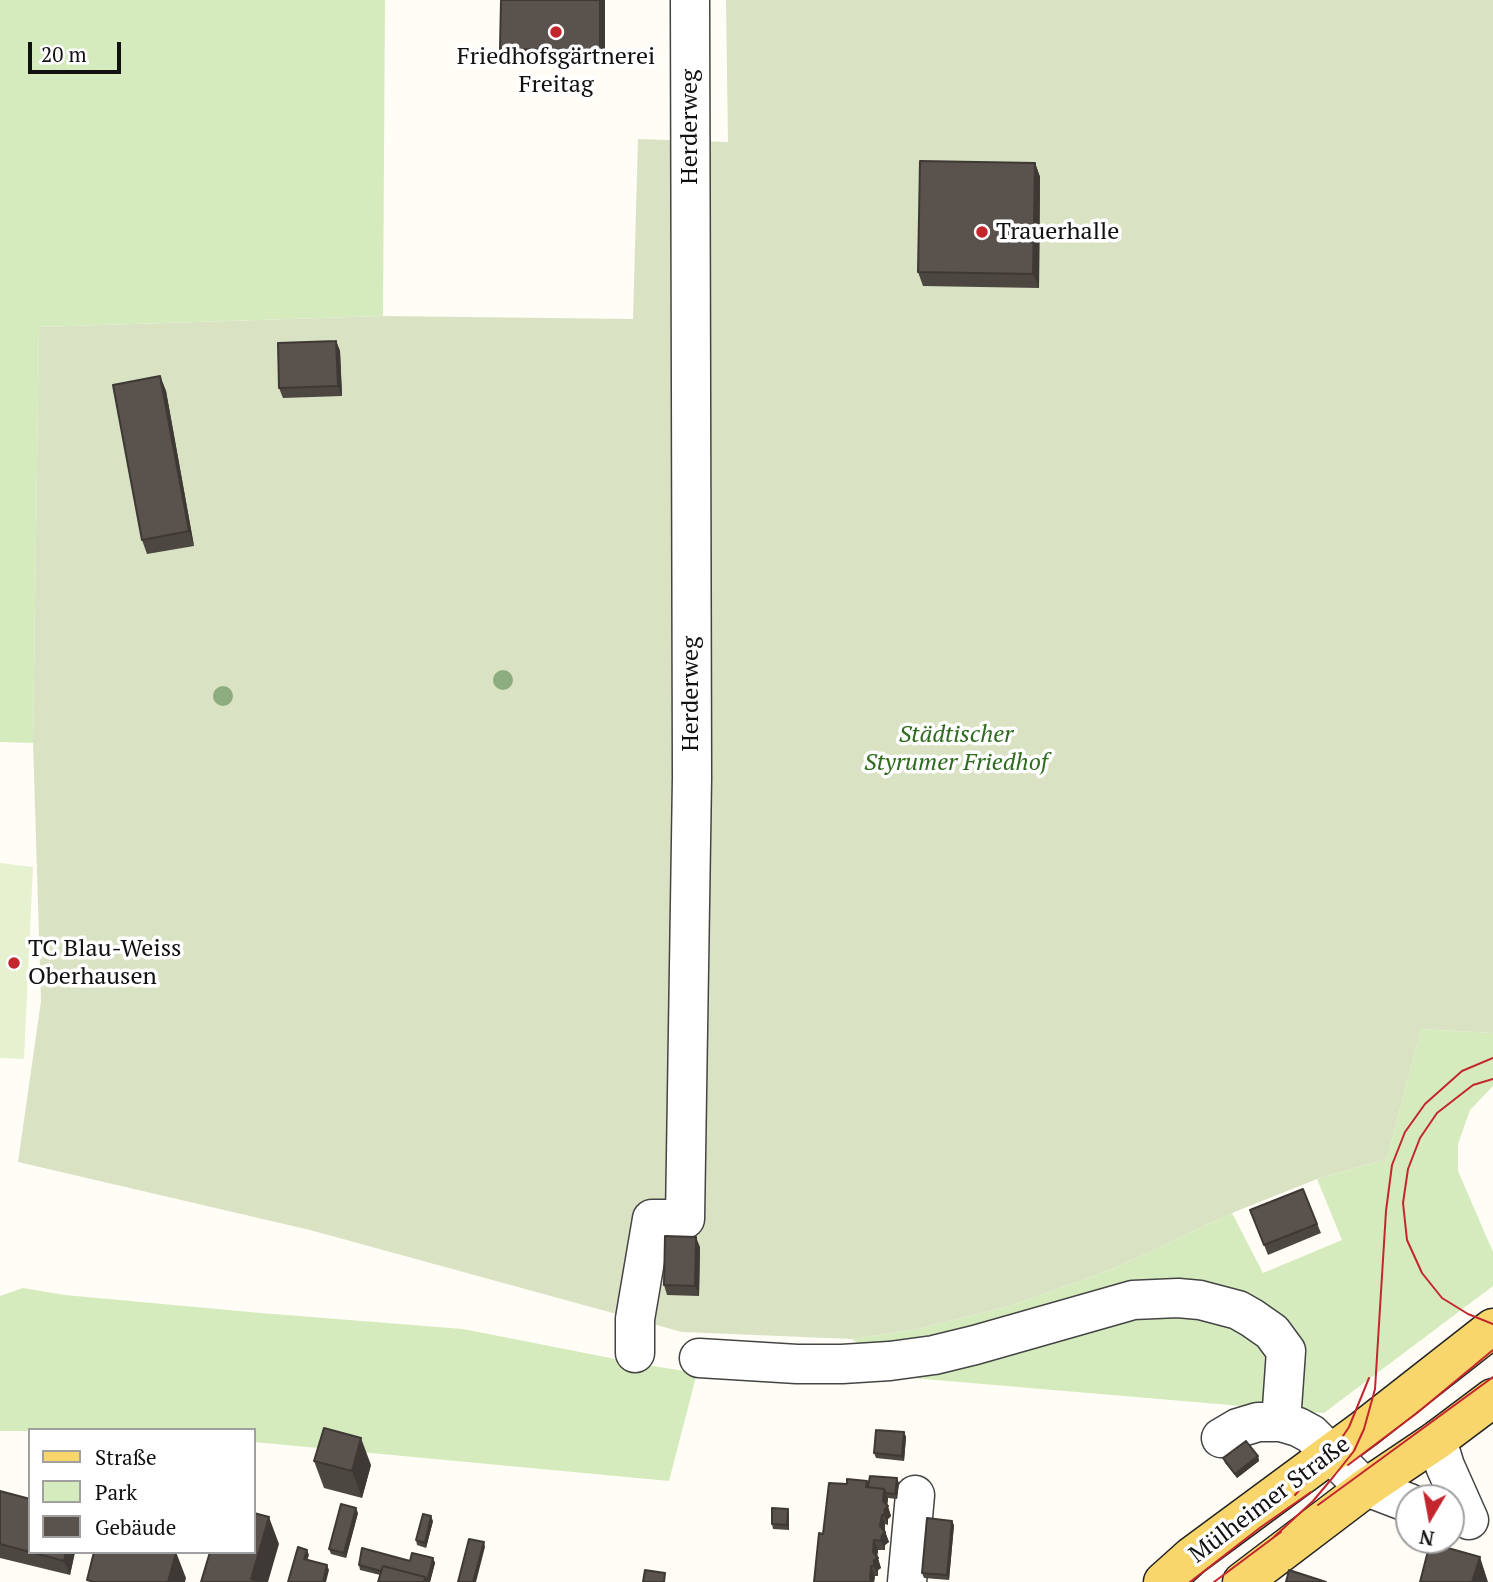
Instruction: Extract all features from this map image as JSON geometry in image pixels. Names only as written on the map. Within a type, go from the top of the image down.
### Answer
[{"type":"main road","name":"Mülheimer Straße","points":[[1163,1582],[1192,1556],[1331,1454],[1493,1328]]},
{"type":"main road","name":"Mülheimer Straße","points":[[1242,1582],[1367,1487],[1493,1398]]},
{"type":"street","name":"Herderweg","points":[[635,1353],[635,1319],[652,1219],[685,1219],[692,778],[690,0]]},
{"type":"street","points":[[699,1358],[797,1364],[890,1361],[934,1355],[975,1345],[1133,1300],[1200,1300],[1238,1310],[1252,1318],[1272,1332],[1286,1351],[1281,1422]]},
{"type":"street","points":[[1221,1438],[1238,1428],[1258,1422],[1281,1422],[1298,1427],[1311,1434],[1367,1487],[1395,1498]]},
{"type":"street","points":[[1437,1440],[1445,1466],[1471,1521]]},
{"type":"street","points":[[907,1582],[915,1495]]},
{"type":"green space","points":[[0,0],[385,0],[383,316],[39,327],[33,743],[0,742]]},
{"type":"green space","name":"Städtischer Styrumer Friedhof","points":[[726,0],[1493,0],[1493,1033],[1421,1029],[1387,1159],[1317,1179],[1232,1213],[1113,1269],[1013,1305],[918,1329],[852,1339],[682,1332],[310,1230],[18,1162],[41,1001],[33,743],[39,327],[383,316],[633,319],[638,139],[728,142]]},
{"type":"green space","name":"TC Blau-Weiss Oberhausen","points":[[0,863],[33,867],[24,1059],[0,1058]]},
{"type":"green space","points":[[1421,1029],[1493,1033],[1493,1086],[1470,1110],[1458,1144],[1458,1171],[1493,1252],[1493,1286],[1324,1413],[912,1378],[852,1339],[918,1329],[1013,1305],[1113,1269],[1232,1213],[1263,1273],[1342,1240],[1317,1179],[1387,1159]]},
{"type":"green space","points":[[23,1288],[65,1295],[463,1329],[697,1373],[669,1481],[256,1442],[256,1428],[28,1428],[28,1431],[0,1431],[0,1296]]},
{"type":"building","name":"Friedhofsgärtnerei Freitag","points":[[501,0],[600,0],[600,50],[500,49]]},
{"type":"building","name":"Trauerhalle","points":[[920,161],[1035,163],[1033,274],[918,272]]},
{"type":"building","points":[[336,341],[338,386],[279,388],[278,343]]},
{"type":"building","points":[[160,376],[189,531],[142,540],[113,385]]},
{"type":"building","points":[[1303,1189],[1317,1224],[1264,1245],[1250,1210]]},
{"type":"building","points":[[665,1236],[696,1237],[695,1286],[664,1285]]},
{"type":"building","points":[[324,1428],[361,1438],[352,1471],[314,1461]]},
{"type":"building","points":[[876,1430],[904,1432],[902,1456],[874,1453]]},
{"type":"building","points":[[1246,1441],[1258,1456],[1235,1474],[1223,1458]]},
{"type":"building","points":[[870,1476],[897,1478],[895,1494],[868,1487]]},
{"type":"building","points":[[847,1479],[867,1481],[866,1487],[884,1489],[883,1501],[888,1506],[882,1515],[880,1526],[885,1532],[881,1541],[874,1540],[873,1552],[878,1558],[874,1560],[874,1566],[871,1566],[872,1582],[814,1582],[819,1533],[823,1534],[829,1483],[847,1484]]},
{"type":"building","points":[[0,1491],[28,1498],[28,1551],[0,1544]]},
{"type":"building","points":[[341,1504],[356,1508],[344,1553],[329,1549]]},
{"type":"building","points":[[772,1508],[788,1509],[787,1525],[772,1524]]},
{"type":"building","points":[[256,1514],[269,1517],[251,1579],[263,1582],[201,1582],[209,1554],[256,1554]]},
{"type":"building","points":[[423,1514],[431,1516],[425,1543],[416,1540]]},
{"type":"building","points":[[927,1518],[952,1521],[947,1575],[922,1573]]},
{"type":"building","points":[[469,1539],[484,1542],[473,1582],[458,1582]]},
{"type":"building","points":[[298,1547],[307,1550],[304,1559],[327,1565],[323,1582],[288,1582]]},
{"type":"building","points":[[362,1548],[410,1561],[412,1553],[433,1558],[427,1582],[425,1577],[383,1566],[381,1571],[359,1565]]},
{"type":"building","points":[[1465,1553],[1480,1557],[1472,1582],[1420,1582],[1427,1554]]},
{"type":"building","points":[[38,1554],[66,1554],[64,1561]]},
{"type":"building","points":[[94,1554],[175,1554],[168,1582],[87,1580]]},
{"type":"building","points":[[383,1566],[425,1577],[424,1582],[378,1582]]},
{"type":"building","points":[[645,1570],[665,1573],[664,1582],[643,1582]]},
{"type":"building","points":[[1289,1570],[1326,1582],[1286,1582]]},
{"type":"tram line","points":[[1274,1537],[1313,1501],[1334,1476],[1354,1451],[1364,1429],[1375,1389],[1386,1211],[1392,1165],[1405,1132],[1425,1104],[1462,1071],[1493,1058]]},
{"type":"tram line","points":[[1493,1079],[1473,1085],[1437,1113],[1420,1138],[1408,1169],[1403,1203],[1407,1240],[1422,1273],[1442,1298],[1468,1314],[1493,1324]]},
{"type":"tram line","points":[[1348,1465],[1417,1413],[1493,1350]]},
{"type":"tram line","points":[[1318,1505],[1493,1377]]},
{"type":"tram line","points":[[1295,1495],[1331,1454],[1349,1427],[1369,1378]]},
{"type":"tram line","points":[[1190,1582],[1311,1492]]},
{"type":"tram line","points":[[1214,1582],[1281,1532]]},
{"type":"place","name":"Friedhofsgärtnerei Freitag","points":[[556,32]]},
{"type":"place","name":"Trauerhalle","points":[[982,232]]},
{"type":"place","name":"TC Blau-Weiss Oberhausen","points":[[14,963]]}]
